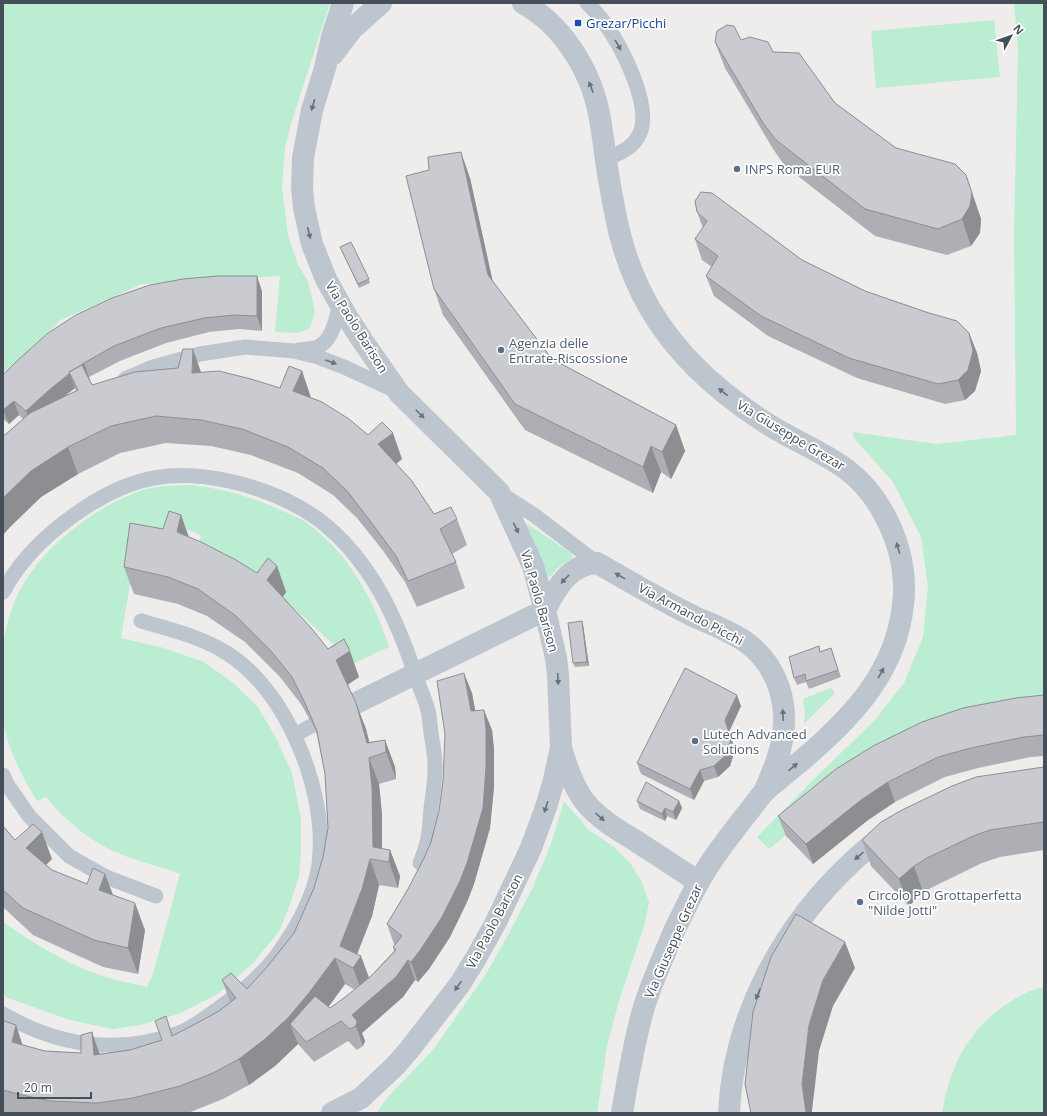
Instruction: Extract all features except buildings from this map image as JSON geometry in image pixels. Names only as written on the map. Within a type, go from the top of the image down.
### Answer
[{"type":"street","name":"Via Paolo Barison","points":[[332,1113],[358,1105],[409,1050],[460,984],[503,909],[531,848],[546,807],[554,780],[561,747],[557,664],[545,610],[533,566],[499,492],[399,393],[362,340],[340,304],[326,279],[312,244],[304,208],[302,188],[303,158],[312,110],[325,68],[330,43],[343,3]]},
{"type":"street","points":[[325,68],[334,52],[352,29],[381,3]]},
{"type":"street","name":"Via Giuseppe Grezar","points":[[523,3],[552,25],[576,55],[595,97],[601,124],[615,214],[625,254],[654,316],[668,336],[698,371],[718,389],[778,431],[816,449],[856,477],[874,497],[882,509],[893,531],[902,558],[905,594],[902,619],[896,642],[880,676],[868,694],[846,719],[764,793],[723,844],[698,882],[689,899],[644,1006],[637,1033],[622,1113]]},
{"type":"street","points":[[354,704],[545,610],[560,584],[572,572],[584,565],[596,563]]},
{"type":"street","name":"Via Armando Picchi","points":[[596,563],[696,617],[737,637],[756,651],[770,667],[782,696],[784,723],[782,741],[764,793]]},
{"type":"street","points":[[561,747],[573,781],[583,799],[594,812],[614,827],[698,882]]},
{"type":"street","points":[[729,1113],[730,1093],[735,1063],[745,1028],[761,987],[780,951],[808,909],[830,884],[872,844],[905,821]]},
{"type":"lane","points":[[587,3],[606,26],[628,64],[639,95],[643,118],[639,136],[633,144],[626,150],[606,159]]},
{"type":"lane","points":[[294,351],[319,346],[324,342],[330,335],[340,304]]},
{"type":"lane","points":[[113,384],[153,367],[200,354],[245,347],[294,351],[318,357],[344,367],[399,393]]},
{"type":"lane","points":[[3,592],[21,563],[33,549],[50,534],[72,516],[94,501],[120,487],[137,481],[174,475],[209,477],[225,480],[247,485],[282,498],[317,519],[342,541],[360,561],[382,594],[402,638],[428,714],[435,766],[428,838],[420,863]]},
{"type":"lane","name":"Via Armando Picchi","points":[[499,492],[534,515],[596,563]]},
{"type":"lane","points":[[3,1014],[39,1033],[82,1044],[129,1044],[156,1040],[180,1032],[199,1023],[261,975],[283,947],[308,906],[314,888],[319,863],[320,835],[317,810],[305,760],[295,735],[275,700],[257,679],[232,657],[216,647],[192,636],[141,621]]},
{"type":"lane","points":[[295,735],[313,725]]},
{"type":"lane","points":[[3,775],[7,784],[29,816],[69,856],[106,877],[156,896]]},
{"type":"green space","points":[[3,3],[330,3],[291,124],[285,148],[282,187],[288,235],[298,265],[308,281],[315,312],[310,328],[298,333],[275,332],[280,276],[142,284],[61,320],[3,374]]},
{"type":"green space","points":[[1014,3],[1044,3],[1044,716],[800,824],[769,849],[757,837],[875,720],[904,683],[923,637],[928,586],[921,537],[893,482],[854,438],[853,432],[937,444],[1016,435],[1014,234],[1018,49]]},
{"type":"green space","points":[[994,20],[1000,77],[876,88],[871,31]]},
{"type":"green space","points":[[191,485],[214,488],[265,503],[301,519],[323,536],[348,564],[368,595],[389,647],[354,663],[289,604],[269,589],[196,556],[201,535],[179,526],[137,542],[121,638],[164,648],[204,662],[232,682],[257,706],[276,738],[292,773],[301,819],[301,849],[299,876],[280,930],[254,962],[219,993],[181,1013],[140,1025],[112,1029],[70,1020],[8,998],[3,994],[3,922],[72,964],[116,980],[147,987],[153,974],[180,874],[129,858],[103,846],[76,828],[46,797],[37,801],[13,756],[3,720],[3,651],[6,630],[11,611],[28,577],[40,561],[68,533],[97,512],[118,500],[133,494],[152,488]]},
{"type":"green space","points":[[527,524],[571,553],[573,557],[556,569],[552,575],[548,577],[543,575],[525,525]]},
{"type":"green space","points":[[831,688],[835,693],[804,724],[805,712],[803,699]]},
{"type":"green space","points":[[564,801],[588,829],[614,847],[630,863],[642,882],[649,902],[645,923],[618,1004],[607,1047],[597,1113],[376,1113],[388,1097],[432,1051],[486,974],[533,887],[551,844]]},
{"type":"green space","points":[[1044,987],[1044,1113],[942,1113],[946,1093],[953,1072],[964,1048],[973,1036],[982,1025],[1006,1005],[1018,997]]},
{"type":"place","name":"Grezar/Picchi","points":[[578,23]]},
{"type":"place","name":"INPS Roma EUR","points":[[737,169]]},
{"type":"place","name":"Agenzia delle Entrate-Riscossione","points":[[501,350]]},
{"type":"place","name":"Lutech Advanced Solutions","points":[[695,741]]},
{"type":"place","name":"Circolo PD Grottaperfetta \"Nilde Jotti\"","points":[[860,902]]}]
